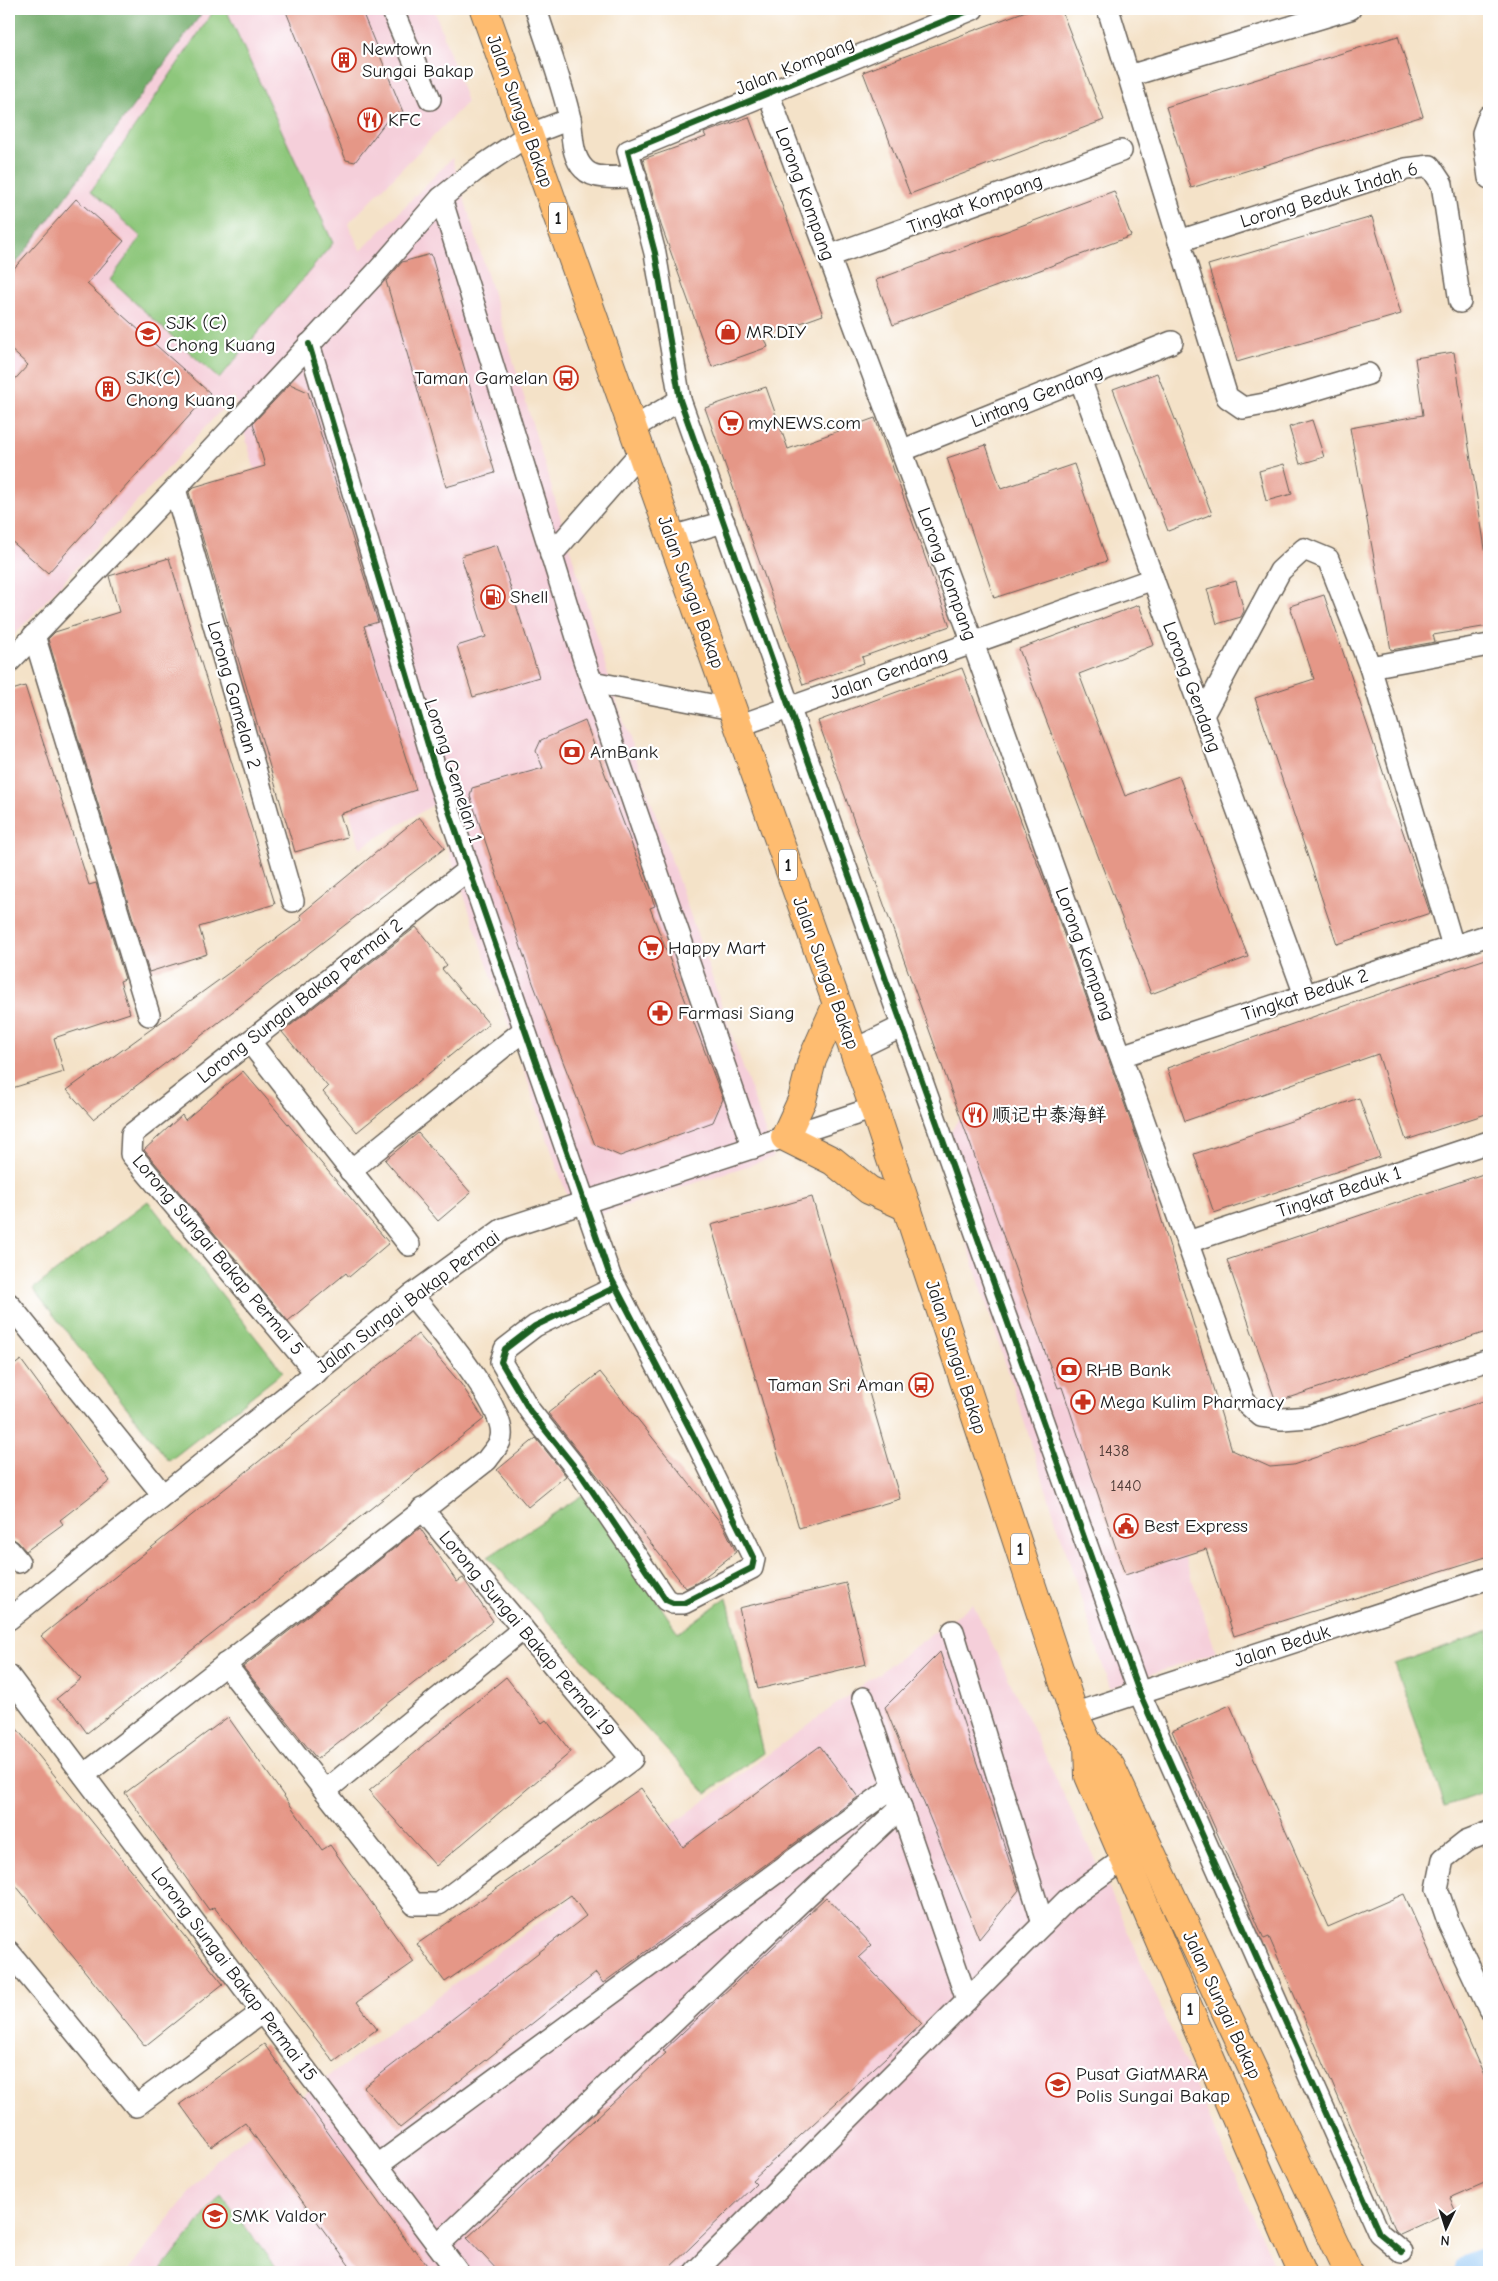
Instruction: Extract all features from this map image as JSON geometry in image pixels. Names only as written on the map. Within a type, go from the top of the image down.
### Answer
[{"type":"highway","name":"Jalan Sungai Bakap","points":[[484,9],[854,1050],[1074,1714],[1088,1743],[1111,1767],[1348,2272]]},
{"type":"highway","points":[[837,1004],[812,1060],[802,1100],[785,1137],[832,1160],[869,1190],[907,1207]]},
{"type":"highway","name":"Jalan Sungai Bakap","points":[[1088,1743],[1089,1776],[1302,2272]]},
{"type":"street","points":[[392,9],[430,99]]},
{"type":"street","points":[[536,9],[570,119],[573,148],[583,168],[590,174],[601,176],[636,176],[654,253],[680,400],[1139,1692],[1379,2233],[1402,2252]]},
{"type":"street","name":"Jalan Kompang","points":[[636,176],[628,151],[973,9]]},
{"type":"street","points":[[1108,9],[1227,397],[1243,408],[1270,403],[1368,374]]},
{"type":"street","points":[[1129,76],[1350,9]]},
{"type":"street","name":"Lorong Kompang","points":[[768,94],[973,643],[1244,1401],[1261,1416],[1282,1419],[1309,1417],[1344,1408],[1489,1360]]},
{"type":"street","points":[[1489,116],[1484,134],[1489,178]]},
{"type":"street","points":[[9,662],[175,489],[441,198],[476,170],[528,135],[570,119]]},
{"type":"street","name":"Tingkat Kompang","points":[[829,256],[1121,151]]},
{"type":"street","name":"Lorong Beduk Indah 6","points":[[1179,242],[1406,169],[1430,166],[1442,184],[1460,302]]},
{"type":"street","points":[[441,198],[592,682],[754,1148]]},
{"type":"street","name":"Lintang Gendang","points":[[901,451],[1172,342]]},
{"type":"street","name":"Lorong Gemelan 1","points":[[309,344],[439,782],[584,1202],[616,1287],[693,1435],[754,1559],[752,1568],[684,1604],[666,1600],[582,1476],[530,1411],[501,1362],[505,1349],[535,1326],[616,1287]]},
{"type":"street","name":"Lorong Gendang","points":[[1080,379],[1305,995]]},
{"type":"street","points":[[551,555],[637,440],[680,400]]},
{"type":"street","name":"Lorong Gamelan 2","points":[[175,489],[293,901]]},
{"type":"street","points":[[672,537],[724,522]]},
{"type":"street","points":[[1203,716],[1280,571],[1304,549],[1328,559],[1370,667],[1453,946]]},
{"type":"street","name":"Jalan Gendang","points":[[735,718],[790,708],[1153,579]]},
{"type":"street","points":[[34,636],[149,1015]]},
{"type":"street","points":[[1370,667],[1489,645]]},
{"type":"street","points":[[592,682],[735,718]]},
{"type":"street","name":"Lorong Sungai Bakap Permai 2","points":[[132,1134],[469,869]]},
{"type":"street","name":"Tingkat Beduk 2","points":[[1121,1056],[1489,935]]},
{"type":"street","points":[[854,1050],[903,1026]]},
{"type":"street","points":[[350,1171],[524,1030]]},
{"type":"street","points":[[250,1042],[409,1245]]},
{"type":"street","name":"Jalan Sungai Bakap Permai","points":[[9,1619],[412,1295],[503,1229],[874,1108]]},
{"type":"street","name":"Lorong Sungai Bakap Permai 5","points":[[132,1134],[131,1154],[316,1373]]},
{"type":"street","name":"Tingkat Beduk 1","points":[[1188,1242],[1489,1142]]},
{"type":"street","points":[[84,1775],[422,1508],[487,1460],[501,1440],[500,1420],[468,1365],[412,1295]]},
{"type":"street","points":[[12,1314],[163,1495]]},
{"type":"street","name":"Lorong Sungai Bakap Permai 19","points":[[325,1791],[414,1904],[439,1904],[632,1759],[422,1508]]},
{"type":"street","name":"Jalan Beduk","points":[[1074,1714],[1489,1578]]},
{"type":"street","points":[[225,1664],[325,1791],[523,1629]]},
{"type":"street","points":[[953,1631],[1043,1924]]},
{"type":"street","name":"Lorong Sungai Bakap Permai 15","points":[[9,1676],[458,2272]]},
{"type":"street","points":[[863,1698],[967,2000]]},
{"type":"street","points":[[378,2165],[893,1786]]},
{"type":"street","points":[[438,2245],[900,1807]]},
{"type":"street","points":[[1489,1832],[1466,1841],[1443,1859],[1437,1889],[1449,1924],[1489,2009]]},
{"type":"street","points":[[695,2272],[1043,1924],[1068,1900],[1125,1858]]},
{"type":"street","points":[[9,1952],[136,2106],[262,2012]]},
{"type":"shaded area","points":[[205,9],[434,9],[467,102],[348,224],[361,251],[452,158],[613,691],[774,1157],[576,1222],[433,805],[360,848],[234,396],[9,641],[9,273]]},
{"type":"shaded area","points":[[1011,1029],[1216,1652],[1110,1688],[938,1154]]},
{"type":"shaded area","points":[[973,1604],[1113,1898],[1277,2272],[127,2272],[216,2159]]},
{"type":"green space","points":[[9,9],[205,9],[9,273]]},
{"type":"green space","points":[[215,9],[226,9],[333,243],[219,379],[110,280],[141,237],[91,191]]},
{"type":"green space","points":[[148,1201],[283,1372],[169,1461],[33,1289]]},
{"type":"green space","points":[[587,1492],[678,1633],[727,1597],[763,1753],[706,1793],[488,1557]]},
{"type":"green space","points":[[1489,1631],[1489,1791],[1445,1806],[1395,1664]]},
{"type":"green space","points":[[221,2194],[279,2272],[160,2272]]},
{"type":"building","name":"Newtown Sungai Bakap","points":[[285,9],[361,9],[403,112],[391,115],[355,162],[346,160]]},
{"type":"building","points":[[1031,9],[1061,9],[1104,120],[910,194],[863,72]]},
{"type":"building","points":[[1398,36],[1423,116],[1191,188],[1166,107]]},
{"type":"building","points":[[749,117],[823,315],[764,336],[768,347],[712,367],[661,225],[643,159],[706,137],[704,133]]},
{"type":"building","points":[[1114,191],[1131,236],[893,325],[876,280]]},
{"type":"building","name":"SJK(C) Chong Kuang","points":[[76,199],[124,241],[87,284],[210,393],[48,573],[9,539],[9,386],[28,365],[9,348],[9,274]]},
{"type":"building","points":[[1372,217],[1401,314],[1237,362],[1208,265]]},
{"type":"building","points":[[431,254],[495,473],[446,487],[386,281],[402,262]]},
{"type":"building","points":[[1454,352],[1489,574],[1489,626],[1433,635],[1435,642],[1391,650],[1350,428],[1423,415],[1415,358]]},
{"type":"building","points":[[1157,373],[1212,514],[1168,531],[1113,389]]},
{"type":"building","points":[[290,384],[308,392],[378,622],[364,626],[416,790],[340,814],[347,837],[295,852],[189,492],[194,487],[265,466],[253,423]]},
{"type":"building","points":[[766,387],[788,449],[875,418],[950,626],[862,657],[864,663],[803,685],[705,408]]},
{"type":"building","points":[[1312,420],[1324,457],[1300,464],[1289,427]]},
{"type":"building","points":[[986,445],[1001,489],[1074,464],[1107,561],[994,598],[947,458]]},
{"type":"building","points":[[1284,464],[1292,494],[1266,501],[1259,471]]},
{"type":"building","name":"Shell","points":[[497,545],[539,677],[473,697],[457,646],[486,637],[461,556]]},
{"type":"building","points":[[169,558],[275,904],[199,927],[207,954],[149,972],[48,639],[55,632],[119,612],[109,576]]},
{"type":"building","points":[[1236,581],[1244,611],[1241,617],[1217,624],[1207,589]]},
{"type":"building","points":[[1324,595],[1430,913],[1337,944],[1255,698],[1314,679],[1290,606]]},
{"type":"building","points":[[1139,605],[1154,645],[1079,674],[1125,796],[1179,776],[1248,957],[1151,994],[1019,649]]},
{"type":"building","points":[[962,668],[1053,904],[1136,1136],[1232,1450],[1270,1467],[1293,1465],[1489,1399],[1489,1556],[1234,1636],[1206,1549],[1125,1575],[1062,1387],[1058,1388],[818,721]]},
{"type":"building","points":[[25,686],[89,885],[96,883],[125,979],[120,981],[130,1013],[54,1038],[64,1072],[9,1089],[9,691]]},
{"type":"building","points":[[585,721],[655,906],[650,908],[723,1099],[713,1122],[620,1156],[595,1145],[533,983],[470,796],[472,788],[543,768],[536,751],[541,740]]},
{"type":"building","points":[[419,817],[445,848],[93,1119],[67,1090],[302,920],[300,915]]},
{"type":"building","points":[[416,927],[447,965],[442,969],[489,1024],[357,1132],[323,1092],[328,1087],[282,1032]]},
{"type":"building","points":[[1489,958],[1489,1113],[1406,1140],[1378,1054],[1185,1121],[1167,1068],[1361,1000]]},
{"type":"building","points":[[243,1071],[389,1243],[349,1277],[346,1273],[288,1321],[144,1150],[182,1115],[185,1120]]},
{"type":"building","points":[[1359,1098],[1380,1157],[1214,1213],[1194,1154]]},
{"type":"building","points":[[418,1133],[471,1193],[438,1221],[385,1160]]},
{"type":"building","points":[[1489,1172],[1489,1331],[1276,1402],[1227,1260]]},
{"type":"building","points":[[812,1197],[900,1499],[799,1528],[711,1225]]},
{"type":"building","points":[[418,1334],[461,1384],[484,1419],[87,1733],[71,1711],[56,1699],[81,1679],[41,1636]]},
{"type":"building","points":[[21,1360],[110,1481],[60,1520],[63,1524],[26,1551],[18,1542],[9,1538],[9,1369]]},
{"type":"building","points":[[600,1372],[724,1527],[736,1552],[698,1582],[686,1588],[548,1413]]},
{"type":"building","points":[[536,1438],[566,1476],[528,1507],[497,1470]]},
{"type":"building","points":[[420,1528],[457,1582],[463,1578],[493,1621],[317,1759],[243,1667]]},
{"type":"building","points":[[846,1583],[866,1664],[758,1689],[739,1608]]},
{"type":"building","points":[[940,1652],[1019,1890],[979,1939],[885,1707]]},
{"type":"building","points":[[506,1677],[542,1723],[546,1720],[571,1752],[436,1866],[369,1791]]},
{"type":"building","points":[[1230,1705],[1328,1927],[1404,1894],[1489,2087],[1489,2181],[1450,2198],[1455,2209],[1400,2234],[1396,2231],[1269,1937],[1264,1939],[1172,1731]]},
{"type":"building","points":[[228,1717],[322,1850],[330,1845],[414,1962],[357,2002],[377,2029],[334,2062],[214,1907],[209,1910],[125,1793]]},
{"type":"building","points":[[9,1719],[223,1984],[145,2046],[9,1877]]},
{"type":"building","points":[[820,1746],[858,1797],[603,1983],[596,1973],[400,2128],[364,2087],[586,1916],[571,1895],[445,1982],[417,1944],[641,1788],[683,1847]]},
{"type":"building","points":[[826,1897],[872,1945],[859,1957],[922,2024],[752,2180],[756,2184],[665,2272],[499,2272],[467,2238],[666,2053],[663,2051]]},
{"type":"building","points":[[264,2044],[413,2250],[415,2249],[432,2272],[354,2272],[245,2123],[211,2147],[180,2104]]},
{"type":"waterway","points":[[1473,2272],[1489,2266]]},
{"type":"cycle path","points":[[973,9],[628,151],[655,253],[680,400],[1139,1692],[1379,2233],[1402,2252]]},
{"type":"cycle path","points":[[309,344],[439,782],[610,1276],[693,1435],[754,1559],[752,1568],[684,1603],[673,1603],[666,1600],[582,1476],[530,1411],[501,1362],[505,1349],[535,1326],[616,1287]]},
{"type":"place","name":"Newtown Sungai Bakap","points":[[344,60]]},
{"type":"place","name":"KFC","points":[[370,120]]},
{"type":"place","name":"MR.DIY","points":[[728,332]]},
{"type":"place","name":"SJK (C) Chong Kuang","points":[[148,334]]},
{"type":"place","name":"Taman Gamelan","points":[[566,378]]},
{"type":"place","name":"SJK(C) Chong Kuang","points":[[108,389]]},
{"type":"place","name":"myNEWS.com","points":[[731,423]]},
{"type":"place","name":"Shell","points":[[493,597]]},
{"type":"place","name":"AmBank","points":[[572,752]]},
{"type":"place","name":"Happy Mart","points":[[651,948]]},
{"type":"place","name":"Farmasi Siang","points":[[660,1013]]},
{"type":"place","name":"顺记中泰海鲜","points":[[975,1115]]},
{"type":"place","name":"RHB Bank","points":[[1069,1370]]},
{"type":"place","name":"Taman Sri Aman","points":[[921,1385]]},
{"type":"place","name":"Mega Kulim Pharmacy","points":[[1083,1402]]},
{"type":"place","name":"Best Express","points":[[1126,1526]]},
{"type":"place","name":"Pusat GiatMARA Polis Sungai Bakap","points":[[1058,2085]]},
{"type":"place","name":"SMK Valdor","points":[[215,2216]]}]
